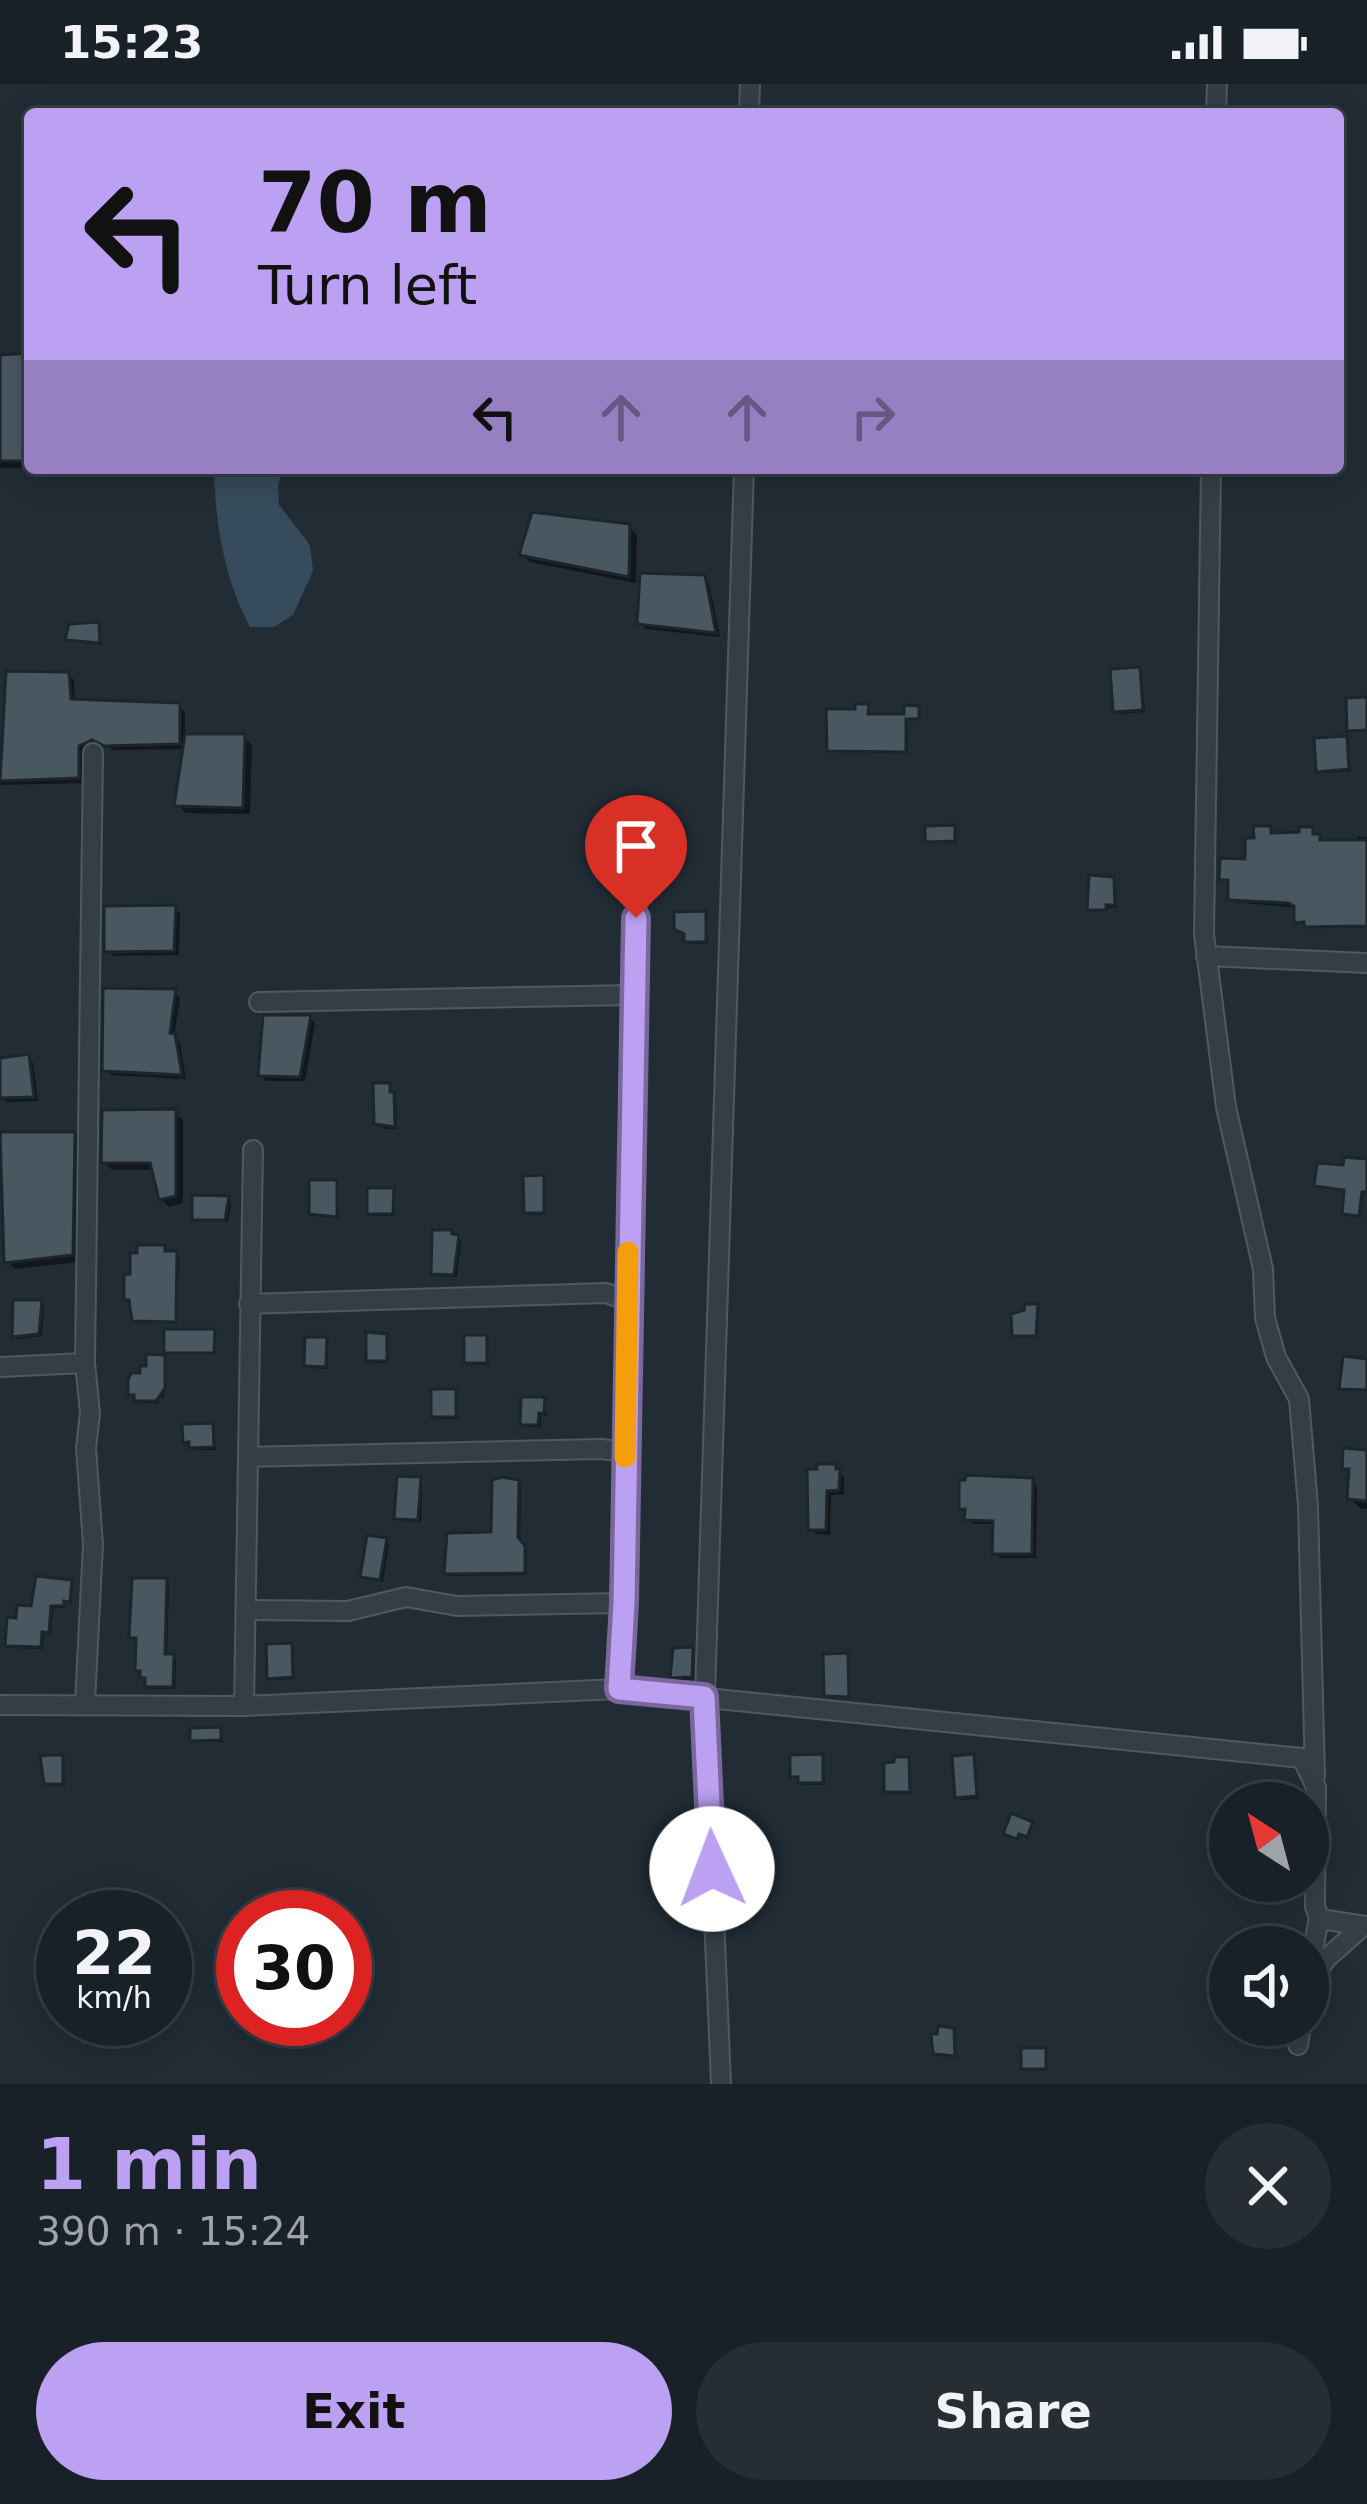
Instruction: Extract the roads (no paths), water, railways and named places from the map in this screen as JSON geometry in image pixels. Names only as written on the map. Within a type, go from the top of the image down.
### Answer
[{"type":"street","points":[[721,2084],[704,1697],[744,474]]},
{"type":"street","points":[[1211,474],[1207,956],[1226,1107],[1263,1269],[1264,1318],[1276,1357],[1299,1399],[1309,1506],[1316,1782]]},
{"type":"street","points":[[85,1703],[93,1544],[86,1364],[93,753]]},
{"type":"street","points":[[619,1689],[638,842]]},
{"type":"street","points":[[1207,956],[1367,963]]},
{"type":"street","points":[[259,1002],[634,995]]},
{"type":"street","points":[[244,1706],[253,1150]]},
{"type":"street","points":[[249,1304],[606,1293],[627,1300]]},
{"type":"street","points":[[0,1367],[86,1364]]},
{"type":"street","points":[[248,1456],[625,1452]]},
{"type":"street","points":[[249,1610],[348,1611],[406,1597],[458,1606],[624,1603]]},
{"type":"street","points":[[0,1705],[244,1706],[619,1689],[1302,1758],[1314,1782]]},
{"type":"street","points":[[1315,1902],[1320,1919],[1365,1926]]},
{"type":"street","points":[[1317,1926],[1319,1916]]},
{"type":"street","points":[[1329,1956],[1365,1926]]},
{"type":"water","points":[[214,474],[282,474],[279,505],[310,545],[313,571],[293,615],[274,627],[250,627],[227,570]]}]
